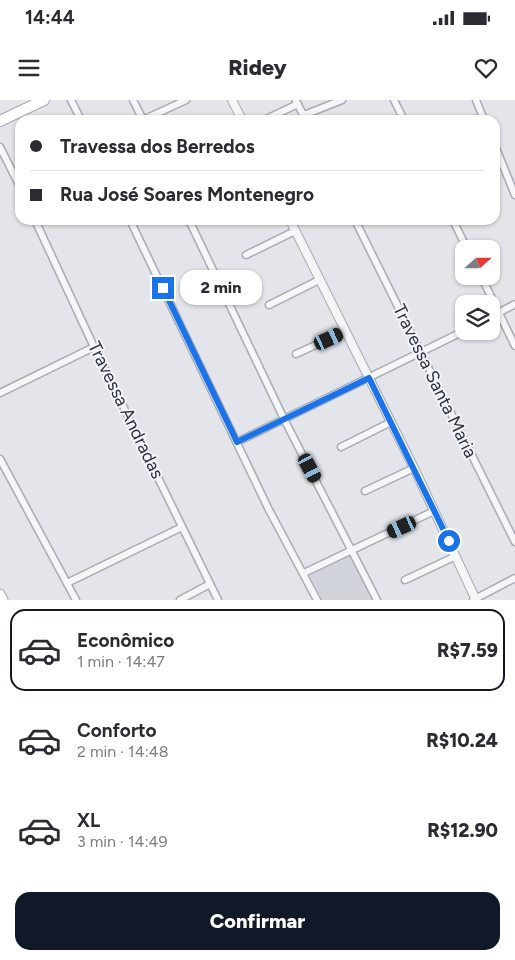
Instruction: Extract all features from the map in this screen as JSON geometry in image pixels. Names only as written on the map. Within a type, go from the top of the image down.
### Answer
[{"type":"main road","points":[[0,121],[44,100]]},
{"type":"main road","points":[[0,594],[3,600]]},
{"type":"street","points":[[71,100],[78,115]]},
{"type":"street","points":[[134,100],[141,115]]},
{"type":"street","points":[[154,115],[186,100]]},
{"type":"street","points":[[232,100],[240,115]]},
{"type":"street","points":[[311,115],[342,100]]},
{"type":"street","points":[[394,100],[402,115]]},
{"type":"street","points":[[476,100],[482,115]]},
{"type":"street","points":[[273,115],[297,102],[304,115]]},
{"type":"street","points":[[0,147],[15,177]]},
{"type":"street","points":[[500,158],[515,195]]},
{"type":"street","name":"Travessa Andradas","points":[[37,225],[94,347],[218,600]]},
{"type":"street","points":[[132,225],[268,508],[317,600]]},
{"type":"street","points":[[191,225],[284,419],[353,549],[377,600]]},
{"type":"street","points":[[292,225],[414,468],[475,599],[515,578]]},
{"type":"street","name":"Travessa Santa Maria","points":[[358,225],[515,542]]},
{"type":"street","points":[[455,225],[463,240]]},
{"type":"street","points":[[246,255],[295,231]]},
{"type":"street","points":[[269,304],[319,280]]},
{"type":"street","points":[[500,312],[515,304]]},
{"type":"street","points":[[500,315],[515,346]]},
{"type":"street","points":[[296,354],[346,331]]},
{"type":"street","points":[[237,442],[455,335]]},
{"type":"street","points":[[0,393],[94,347]]},
{"type":"street","points":[[341,447],[391,422]]},
{"type":"street","points":[[0,458],[33,523],[76,600]]},
{"type":"street","points":[[365,491],[414,468]]},
{"type":"street","points":[[304,573],[434,511]]},
{"type":"street","points":[[67,583],[182,527]]},
{"type":"street","points":[[405,580],[456,556]]},
{"type":"street","points":[[180,600],[210,584]]},
{"type":"shaded area","points":[[350,555],[372,600],[322,600],[309,574]]},
{"type":"route","points":[[163,288],[237,442],[369,378],[449,541]]}]
